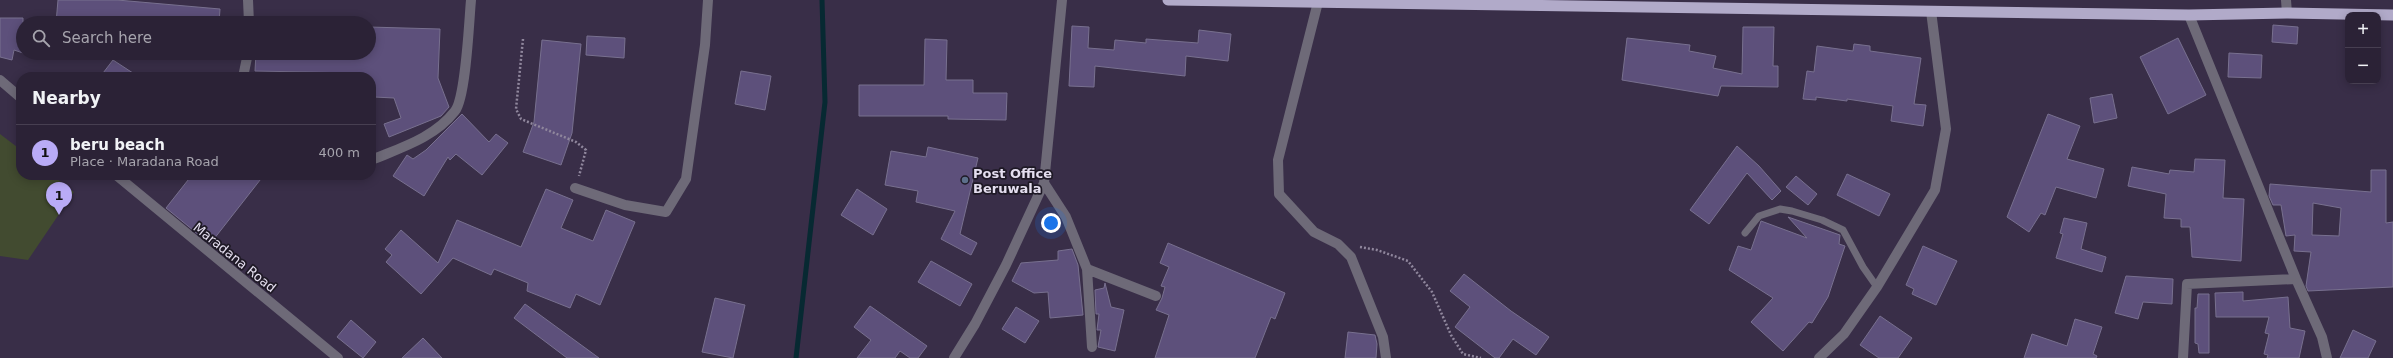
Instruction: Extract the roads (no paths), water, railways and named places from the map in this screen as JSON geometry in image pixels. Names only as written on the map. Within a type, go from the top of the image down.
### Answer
[{"type":"highway","points":[[1168,0],[2189,15],[2287,13],[2393,15]]},
{"type":"street","points":[[248,0],[249,16]]},
{"type":"street","points":[[376,158],[422,139],[456,111],[466,68],[471,0]]},
{"type":"street","points":[[575,188],[626,205],[666,212],[686,179],[705,45],[708,0]]},
{"type":"street","points":[[954,358],[975,324],[1006,265],[1044,183],[1062,0]]},
{"type":"street","points":[[2286,0],[2287,13]]},
{"type":"street","points":[[1318,2],[1278,160],[1279,194],[1314,232],[1338,244],[1351,257],[1383,337],[1386,358]]},
{"type":"street","points":[[1819,358],[1844,334],[1877,287],[1935,190],[1946,128],[1931,11]]},
{"type":"street","points":[[2189,15],[2296,279],[2322,337],[2327,358]]},
{"type":"street","points":[[244,72],[247,60]]},
{"type":"street","points":[[0,80],[16,94]]},
{"type":"street","name":"Maradana Road","points":[[122,180],[338,358]]},
{"type":"street","points":[[1044,183],[1066,217],[1087,269],[1092,347]]},
{"type":"street","points":[[1087,269],[1156,296]]},
{"type":"street","points":[[2183,358],[2187,284],[2296,279]]},
{"type":"lane","points":[[1745,233],[1759,216],[1780,210],[1792,210],[1822,220],[1843,230],[1863,267],[1877,287]]},
{"type":"waterway","points":[[796,358],[825,102],[822,0]]},
{"type":"place","name":"Post Office Beruwala","points":[[965,180]]},
{"type":"place","name":"beru beach","points":[[59,215]]}]
